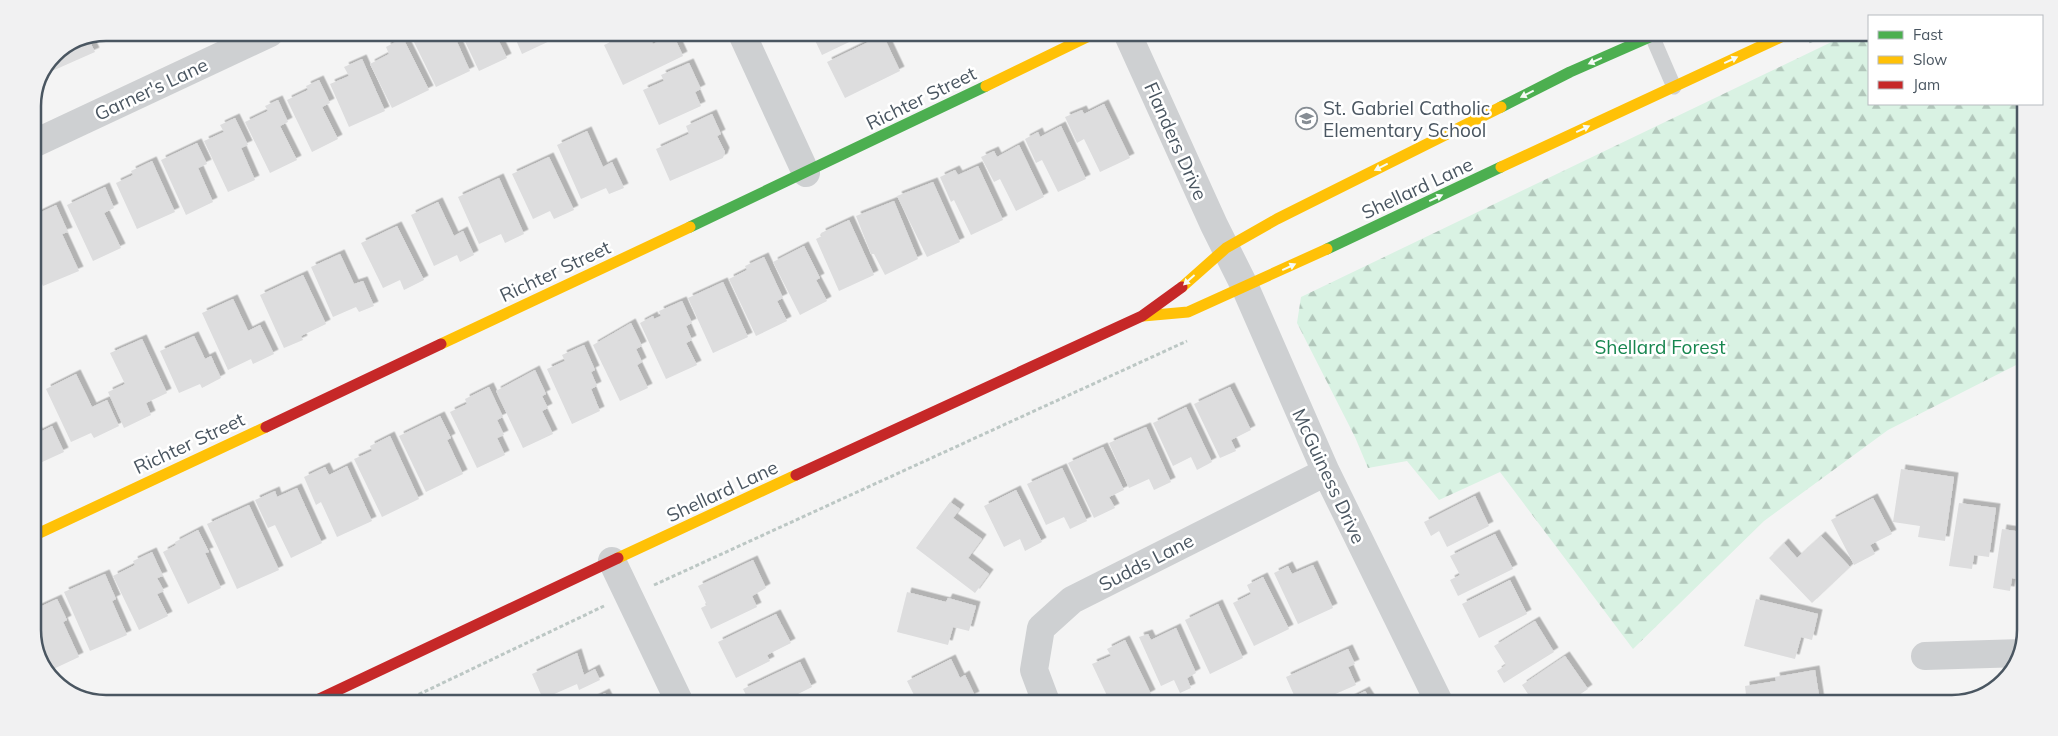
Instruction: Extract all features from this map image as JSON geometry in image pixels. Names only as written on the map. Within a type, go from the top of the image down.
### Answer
[{"type":"main road","name":"Richter Street","points":[[41,532],[806,173],[1077,41]]},
{"type":"main road","name":"Shellard Lane","points":[[328,695],[1142,316],[1178,290],[1226,248],[1277,219],[1552,81],[1641,41]]},
{"type":"main road","name":"Shellard Lane","points":[[1142,316],[1188,312],[1772,41]]},
{"type":"street","name":"Garner's Lane","points":[[41,140],[253,41]]},
{"type":"street","points":[[745,41],[806,173]]},
{"type":"street","name":"Flanders Drive","points":[[1131,41],[1214,226],[1226,248]]},
{"type":"street","name":"McGuiness Drive","points":[[1226,248],[1326,472],[1436,695]]},
{"type":"street","name":"Sudds Lane","points":[[1043,695],[1034,670],[1041,628],[1072,600],[1326,472]]},
{"type":"street","points":[[612,561],[676,695]]},
{"type":"street","points":[[1925,656],[2012,653]]},
{"type":"lane","points":[[1654,41],[1674,87]]},
{"type":"path","points":[[418,695],[628,595],[659,583],[1189,339]]},
{"type":"green space","name":"Shellard Forest","points":[[1834,41],[1868,41],[1868,105],[2017,105],[2017,365],[1888,430],[1764,521],[1633,649],[1500,472],[1439,500],[1407,461],[1368,468],[1355,437],[1297,323],[1301,297]]},
{"type":"building","points":[[397,41],[404,41],[429,90],[392,108],[370,64],[389,54],[386,47]]},
{"type":"building","points":[[457,41],[470,71],[436,87],[414,42]]},
{"type":"building","points":[[465,41],[499,41],[507,58],[479,71]]},
{"type":"building","points":[[516,41],[550,41],[522,54]]},
{"type":"building","points":[[613,41],[652,41],[653,44],[659,41],[676,41],[683,56],[623,85],[604,45]]},
{"type":"building","points":[[815,41],[851,41],[822,55]]},
{"type":"building","points":[[871,41],[886,41],[900,71],[845,98],[827,62]]},
{"type":"building","points":[[91,44],[95,52],[52,71],[60,60],[70,52]]},
{"type":"building","points":[[362,59],[385,111],[349,127],[330,84],[349,76],[344,67]]},
{"type":"building","points":[[689,63],[701,89],[695,92],[701,106],[659,125],[643,90],[664,81],[661,75]]},
{"type":"building","points":[[319,80],[330,103],[322,107],[338,139],[312,152],[287,100],[308,90],[306,86]]},
{"type":"building","points":[[278,100],[288,122],[280,126],[297,160],[270,173],[245,122],[268,111],[265,106]]},
{"type":"building","points":[[1104,104],[1130,158],[1100,172],[1084,139],[1077,143],[1065,117],[1082,110],[1084,114]]},
{"type":"building","points":[[712,114],[721,134],[717,136],[725,152],[723,158],[670,181],[656,149],[689,134],[686,126]]},
{"type":"building","points":[[235,118],[248,145],[241,148],[255,180],[228,192],[204,141],[224,132],[220,125]]},
{"type":"building","points":[[1061,126],[1086,179],[1058,192],[1042,160],[1036,163],[1025,139],[1038,132],[1040,137]]},
{"type":"building","points":[[587,131],[603,167],[612,162],[624,188],[609,194],[606,188],[581,199],[557,145]]},
{"type":"building","points":[[197,143],[207,164],[198,168],[213,202],[186,215],[161,160]]},
{"type":"building","points":[[1019,145],[1044,197],[1016,211],[1000,179],[994,182],[981,157],[994,151],[997,157]]},
{"type":"building","points":[[549,157],[574,210],[554,219],[550,211],[533,219],[512,174]]},
{"type":"building","points":[[152,161],[175,212],[137,229],[116,183],[133,175],[131,171]]},
{"type":"building","points":[[978,166],[1003,220],[971,235],[954,200],[951,202],[940,177],[955,170],[958,175]]},
{"type":"building","points":[[499,178],[524,234],[505,243],[501,234],[479,244],[458,197]]},
{"type":"building","points":[[933,182],[960,242],[927,257],[897,196]]},
{"type":"building","points":[[105,187],[114,208],[104,213],[121,248],[93,261],[67,205]]},
{"type":"building","points":[[894,201],[918,259],[885,275],[874,254],[871,254],[856,216]]},
{"type":"building","points":[[438,202],[454,236],[463,231],[474,255],[460,262],[457,255],[434,266],[411,215]]},
{"type":"building","points":[[56,205],[68,232],[62,234],[79,271],[43,286],[41,281],[41,212]]},
{"type":"building","points":[[849,220],[874,275],[839,291],[816,239],[822,236],[821,233]]},
{"type":"building","points":[[397,226],[424,280],[404,290],[400,280],[383,288],[361,243]]},
{"type":"building","points":[[804,246],[820,278],[816,280],[827,301],[800,315],[773,262]]},
{"type":"building","points":[[340,254],[354,284],[363,281],[374,306],[359,312],[356,307],[333,317],[311,267]]},
{"type":"building","points":[[764,257],[783,298],[777,301],[787,321],[756,336],[729,279],[747,270],[745,266]]},
{"type":"building","points":[[303,275],[326,324],[301,336],[303,340],[284,348],[260,295]]},
{"type":"building","points":[[723,282],[748,337],[713,353],[688,298]]},
{"type":"building","points":[[233,299],[248,331],[260,325],[274,354],[253,364],[251,359],[228,370],[202,313]]},
{"type":"building","points":[[682,301],[692,323],[686,326],[692,340],[686,343],[697,365],[666,379],[640,323],[653,316],[654,319],[661,316],[659,311]]},
{"type":"building","points":[[631,323],[642,346],[636,349],[642,362],[637,365],[648,388],[620,401],[593,345]]},
{"type":"building","points":[[194,336],[205,359],[211,356],[221,378],[202,388],[200,384],[179,393],[160,351]]},
{"type":"building","points":[[142,339],[167,393],[146,403],[151,415],[124,428],[108,392],[125,384],[110,353]]},
{"type":"building","points":[[584,345],[595,370],[591,372],[597,386],[591,389],[600,411],[572,424],[547,369],[565,361],[562,355]]},
{"type":"building","points":[[535,370],[546,394],[542,396],[548,408],[542,411],[553,434],[523,448],[496,391]]},
{"type":"building","points":[[76,374],[92,407],[107,400],[119,426],[94,438],[91,433],[71,442],[46,389]]},
{"type":"building","points":[[489,387],[503,417],[497,420],[504,435],[497,438],[505,455],[477,468],[450,412],[467,404],[465,399]]},
{"type":"building","points":[[1230,387],[1251,430],[1231,440],[1236,451],[1220,458],[1194,404]]},
{"type":"building","points":[[1186,407],[1212,462],[1197,470],[1191,457],[1173,466],[1153,423]]},
{"type":"building","points":[[440,416],[451,438],[447,440],[463,474],[426,492],[399,436]]},
{"type":"building","points":[[52,426],[64,452],[41,463],[41,432]]},
{"type":"building","points":[[1146,427],[1171,482],[1154,490],[1149,479],[1129,488],[1109,443]]},
{"type":"building","points":[[390,436],[419,499],[382,517],[354,459],[372,451],[370,446]]},
{"type":"building","points":[[1103,447],[1124,490],[1109,497],[1115,508],[1094,518],[1068,463]]},
{"type":"building","points":[[347,466],[372,521],[337,537],[321,502],[316,505],[304,477],[325,467],[329,475]]},
{"type":"building","points":[[1062,468],[1087,521],[1070,529],[1064,517],[1046,525],[1027,484]]},
{"type":"building","points":[[1901,469],[1954,477],[1945,541],[1918,537],[1920,526],[1893,522]]},
{"type":"building","points":[[297,488],[322,543],[291,558],[275,525],[268,528],[255,500],[275,491],[277,497]]},
{"type":"building","points":[[1016,490],[1042,542],[1025,551],[1020,539],[1004,547],[984,506]]},
{"type":"building","points":[[1475,496],[1489,526],[1447,547],[1439,531],[1431,536],[1424,522]]},
{"type":"building","points":[[1873,498],[1892,534],[1870,545],[1875,554],[1854,565],[1831,520]]},
{"type":"building","points":[[950,502],[960,509],[953,518],[982,539],[968,558],[989,574],[975,593],[916,548]]},
{"type":"building","points":[[1959,503],[1996,508],[1989,557],[1974,555],[1972,569],[1949,566]]},
{"type":"building","points":[[249,505],[279,570],[237,589],[207,524]]},
{"type":"building","points":[[2002,529],[2017,531],[2017,579],[2012,578],[2010,591],[1993,588]]},
{"type":"building","points":[[198,530],[209,552],[205,553],[221,588],[188,604],[163,552],[176,545],[175,542]]},
{"type":"building","points":[[1495,534],[1513,569],[1458,596],[1450,580],[1460,575],[1450,556]]},
{"type":"building","points":[[1821,536],[1850,567],[1812,603],[1769,558],[1784,543],[1797,558]]},
{"type":"building","points":[[152,552],[163,576],[157,578],[164,591],[157,594],[168,616],[139,630],[113,576],[135,565],[133,561]]},
{"type":"building","points":[[753,560],[766,588],[752,596],[757,607],[711,629],[701,608],[707,605],[698,586]]},
{"type":"building","points":[[1313,565],[1333,608],[1298,624],[1274,573],[1288,566],[1292,574]]},
{"type":"building","points":[[105,574],[116,599],[112,601],[127,635],[90,651],[64,592]]},
{"type":"building","points":[[1263,577],[1289,629],[1254,646],[1233,603],[1251,594],[1247,585]]},
{"type":"building","points":[[1510,580],[1527,614],[1479,638],[1462,604]]},
{"type":"building","points":[[907,592],[946,602],[948,598],[976,606],[969,631],[953,627],[948,645],[897,632]]},
{"type":"building","points":[[57,599],[67,620],[63,622],[79,657],[55,668],[46,654],[41,634],[41,606]]},
{"type":"building","points":[[1756,599],[1818,614],[1812,640],[1801,637],[1795,659],[1744,646]]},
{"type":"building","points":[[1218,604],[1243,658],[1210,674],[1185,620]]},
{"type":"building","points":[[776,614],[791,643],[767,655],[770,661],[736,678],[718,642]]},
{"type":"building","points":[[1535,621],[1554,652],[1504,683],[1497,671],[1506,665],[1494,646]]},
{"type":"building","points":[[1176,628],[1196,673],[1187,678],[1191,688],[1180,693],[1174,680],[1161,686],[1139,637],[1148,634],[1151,640]]},
{"type":"building","points":[[1125,640],[1151,694],[1107,695],[1092,664],[1111,656],[1107,649]]},
{"type":"building","points":[[1348,649],[1355,664],[1348,667],[1356,685],[1333,695],[1294,695],[1286,677]]},
{"type":"building","points":[[577,653],[584,675],[595,669],[600,680],[579,690],[577,684],[552,695],[541,695],[532,674]]},
{"type":"building","points":[[1565,656],[1588,689],[1579,695],[1529,695],[1522,685]]},
{"type":"building","points":[[951,659],[960,678],[965,675],[975,695],[914,695],[907,681]]},
{"type":"building","points":[[800,662],[812,687],[796,695],[746,695],[743,689]]},
{"type":"building","points":[[1815,670],[1819,695],[1746,695],[1745,686],[1776,681],[1775,677]]},
{"type":"building","points":[[1365,691],[1368,695],[1357,695]]},
{"type":"traffic: fast","points":[[1501,107],[1570,72],[1641,41]]},
{"type":"traffic: fast","points":[[690,227],[986,86]]},
{"type":"traffic: fast","points":[[1327,249],[1501,167]]},
{"type":"traffic: slow","points":[[986,86],[1079,41]]},
{"type":"traffic: slow","points":[[1501,167],[1772,41]]},
{"type":"traffic: slow","points":[[1182,287],[1226,248],[1277,219],[1501,107]]},
{"type":"traffic: slow","points":[[441,344],[690,227]]},
{"type":"traffic: slow","points":[[1143,316],[1188,312],[1327,249]]},
{"type":"traffic: slow","points":[[41,532],[266,427]]},
{"type":"traffic: slow","points":[[618,558],[796,475]]},
{"type":"traffic: jam","points":[[796,475],[1142,316],[1182,287]]},
{"type":"traffic: jam","points":[[266,427],[441,344]]},
{"type":"traffic: jam","points":[[328,695],[618,558]]},
{"type":"place","name":"St. Gabriel Catholic Elementary School","points":[[1307,119]]}]
